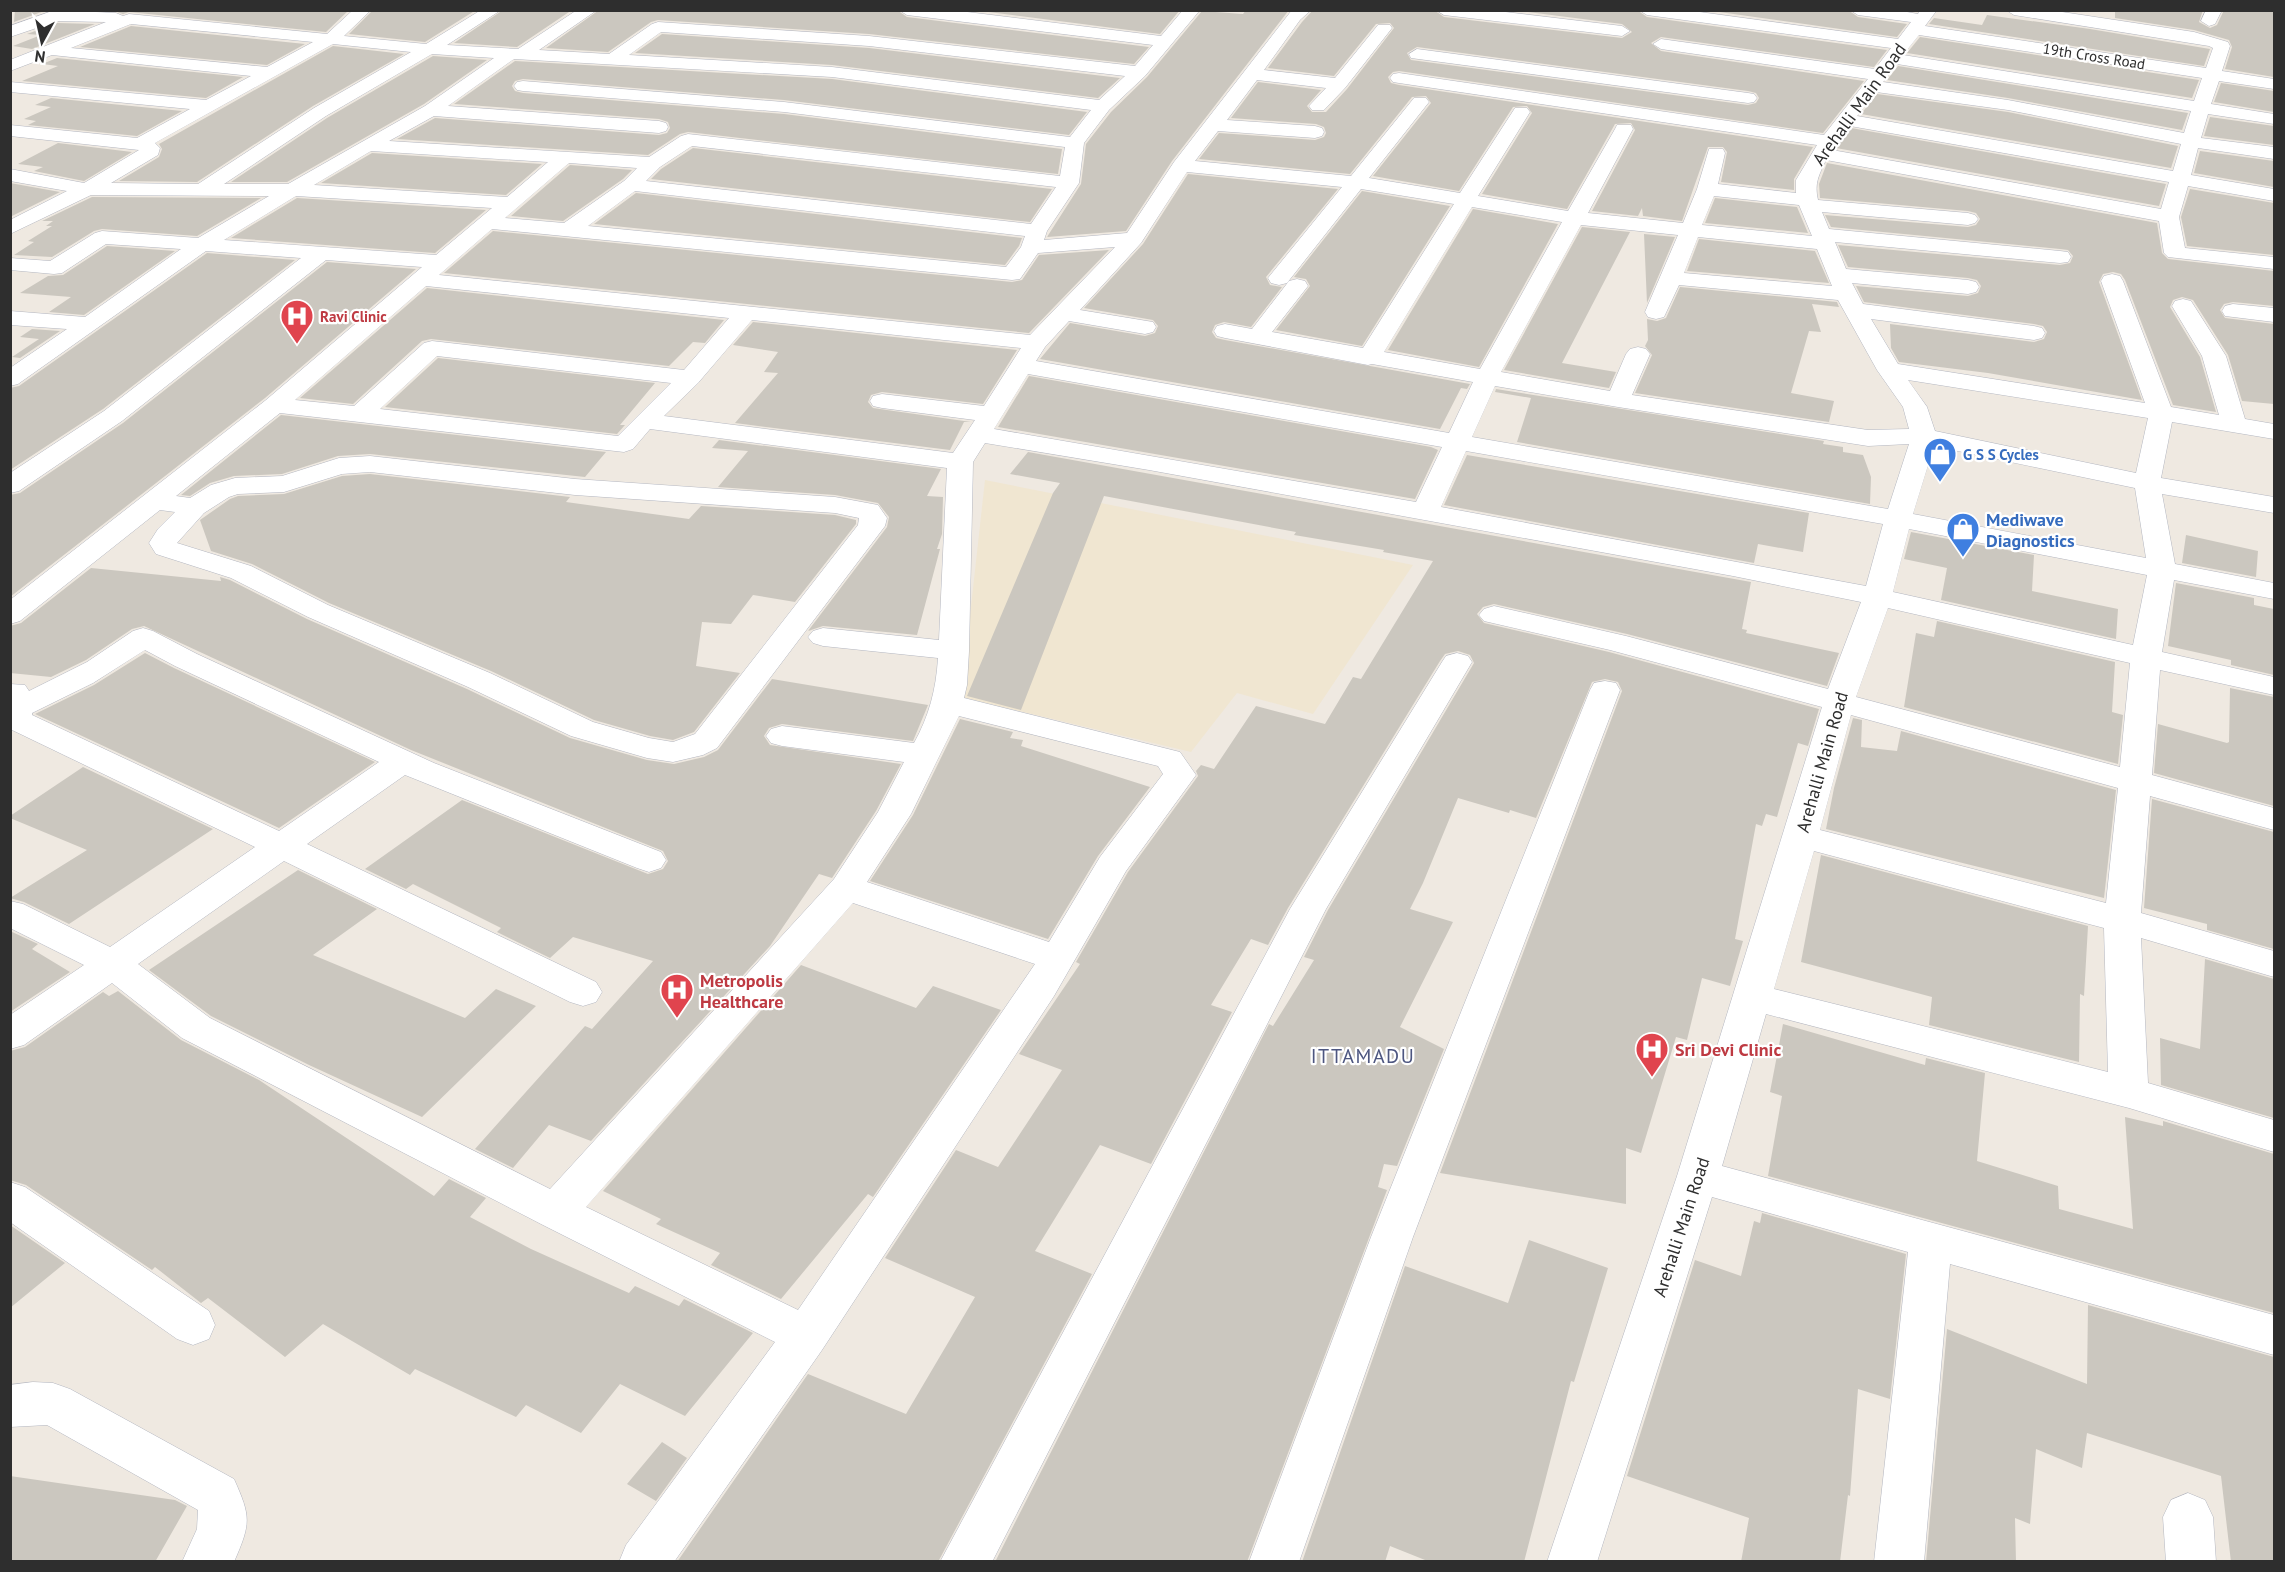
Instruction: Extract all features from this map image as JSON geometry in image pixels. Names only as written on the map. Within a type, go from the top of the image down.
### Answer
[{"type":"street","points":[[160,22],[176,10]]},
{"type":"street","points":[[140,144],[331,39],[363,10]]},
{"type":"street","points":[[203,189],[320,112],[493,10]]},
{"type":"street","points":[[15,372],[90,324],[201,245],[367,144],[431,110],[515,54],[588,10]]},
{"type":"street","points":[[612,60],[679,10]]},
{"type":"street","points":[[907,10],[1164,42]]},
{"type":"street","points":[[487,222],[1012,274],[1069,183],[1075,143],[1103,106],[1139,72],[1192,10]]},
{"type":"street","points":[[556,1212],[846,888],[894,814],[942,721],[952,685],[960,462],[1028,355],[1134,239],[1181,166],[1294,17],[1302,10]]},
{"type":"street","points":[[1444,10],[1465,13],[1542,15],[1622,31]]},
{"type":"street","points":[[1647,10],[1876,77],[2180,179],[2274,195]]},
{"type":"street","points":[[1858,10],[1876,77],[2169,217]]},
{"type":"street","points":[[2014,10],[2215,42],[2223,48],[2201,107],[2169,217],[2175,253],[2274,263]]},
{"type":"street","points":[[10,32],[65,13],[429,49],[832,72],[1103,106]]},
{"type":"street","points":[[1454,30],[1465,13]]},
{"type":"street","points":[[1527,34],[1542,15]]},
{"type":"street","points":[[243,30],[260,17]]},
{"type":"street","points":[[10,66],[129,18]]},
{"type":"street","points":[[658,27],[868,41],[1139,72]]},
{"type":"street","points":[[1318,106],[1339,84],[1384,28]]},
{"type":"street","points":[[1661,44],[1876,77],[2008,105],[2175,136],[2192,142],[2274,153]]},
{"type":"street","points":[[1481,89],[1514,48]]},
{"type":"street","points":[[50,50],[272,73]]},
{"type":"street","points":[[1418,54],[1748,98]]},
{"type":"street","points":[[1252,74],[1339,84]]},
{"type":"street","name":"19th Cross Road","points":[[1876,77],[2213,75],[2274,84]]},
{"type":"street","points":[[1399,78],[1481,89],[1876,77],[2201,107],[2274,119]]},
{"type":"street","name":"Arehalli Main Road","points":[[1572,1562],[1698,1176],[1839,702],[1877,597],[1924,436],[1915,407],[1889,370],[1846,293],[1805,188],[1806,180],[1876,77]]},
{"type":"street","points":[[523,86],[784,107],[1075,143]]},
{"type":"street","points":[[10,87],[210,106]]},
{"type":"street","points":[[1257,337],[1288,282],[1355,182],[1420,102]]},
{"type":"street","points":[[431,110],[659,127]]},
{"type":"street","points":[[1368,358],[1521,112]]},
{"type":"street","points":[[407,197],[507,116]]},
{"type":"street","points":[[1214,125],[1315,132]]},
{"type":"street","points":[[597,159],[633,126]]},
{"type":"street","points":[[1425,513],[1487,377],[1624,129]]},
{"type":"street","points":[[10,130],[140,144],[151,148],[151,151],[87,189],[10,228]]},
{"type":"street","points":[[567,231],[631,185],[653,164],[688,140],[1069,183]]},
{"type":"street","points":[[367,144],[466,149],[653,164]]},
{"type":"street","points":[[1656,312],[1673,278],[1688,231],[1707,189],[1716,153]]},
{"type":"street","points":[[802,170],[820,154]]},
{"type":"street","points":[[10,615],[275,405],[440,261],[566,156]]},
{"type":"street","points":[[1181,166],[1355,182],[1573,218],[1688,231],[2060,257]]},
{"type":"street","points":[[11,176],[87,189],[291,190],[511,204]]},
{"type":"street","points":[[631,185],[767,201],[1034,239],[1134,239]]},
{"type":"street","points":[[767,201],[784,185]]},
{"type":"street","points":[[1707,189],[1968,219]]},
{"type":"street","points":[[10,264],[54,268],[102,237],[440,261]]},
{"type":"street","points":[[10,485],[113,416],[320,254]]},
{"type":"street","points":[[1673,278],[1846,293],[2034,333]]},
{"type":"street","points":[[419,279],[745,314],[1028,355],[1457,442],[1898,519],[2274,591]]},
{"type":"street","points":[[2112,281],[2161,413],[2147,483],[2162,569],[2146,658],[2122,920],[2129,1093]]},
{"type":"street","points":[[1846,293],[1968,287]]},
{"type":"street","points":[[2183,306],[2214,356],[2234,424]]},
{"type":"street","points":[[2233,311],[2274,315]]},
{"type":"street","points":[[275,405],[624,444],[644,421],[690,378],[745,314]]},
{"type":"street","points":[[1065,314],[1145,327]]},
{"type":"street","points":[[10,318],[90,324]]},
{"type":"street","points":[[1225,331],[1368,358],[1618,400],[1868,438],[1924,436],[2147,483],[2274,505]]},
{"type":"street","points":[[360,414],[432,348],[690,378]]},
{"type":"street","points":[[1618,400],[1638,354]]},
{"type":"street","points":[[1889,370],[2274,430]]},
{"type":"street","points":[[882,401],[1149,462],[1733,568],[1877,597],[2274,686]]},
{"type":"street","points":[[644,421],[960,462]]},
{"type":"street","points":[[156,501],[195,507],[227,488],[284,484],[339,466],[356,464],[575,487],[835,505],[868,511],[873,518],[871,526],[706,741],[692,748],[673,752],[647,748],[582,729],[479,680],[318,611],[241,572],[165,548],[164,543],[168,535],[195,507]]},
{"type":"street","points":[[1494,615],[1615,642],[2274,819]]},
{"type":"street","points":[[583,992],[17,720],[13,697],[74,683],[122,654],[143,637],[186,660],[403,761],[649,860]]},
{"type":"street","points":[[823,637],[954,651]]},
{"type":"street","points":[[965,1562],[1308,909],[1457,662]]},
{"type":"street","points":[[1274,1562],[1392,1237],[1605,690]]},
{"type":"street","points":[[644,1562],[806,1336],[1034,996],[1112,866],[1180,775],[1169,759],[947,703]]},
{"type":"street","points":[[782,735],[925,755]]},
{"type":"street","points":[[10,1035],[403,761]]},
{"type":"street","points":[[1801,836],[2122,920],[2274,964]]},
{"type":"street","points":[[846,888],[1057,958]]},
{"type":"street","points":[[10,913],[112,963],[196,1028],[556,1212],[806,1336]]},
{"type":"street","points":[[1752,997],[2129,1093],[2274,1136]]},
{"type":"street","points":[[1698,1176],[2274,1335]]},
{"type":"street","points":[[10,1199],[193,1325]]},
{"type":"street","points":[[1899,1562],[1918,1350],[1931,1241]]},
{"type":"street","points":[[10,1406],[33,1403],[53,1404],[217,1495],[225,1511],[224,1528],[207,1562]]},
{"type":"shaded area","points":[[985,480],[1413,565],[1313,714],[1237,693],[1191,752],[961,697]]},
{"type":"building","points":[[15,10],[47,10],[14,22]]},
{"type":"building","points":[[111,10],[349,10],[326,32],[129,12],[123,14]]},
{"type":"building","points":[[373,10],[437,12],[476,10],[425,42],[349,34]]},
{"type":"building","points":[[503,10],[572,10],[517,47],[454,43]]},
{"type":"building","points":[[599,10],[897,10],[907,17],[1149,47],[1134,64],[869,34],[658,20],[651,22],[608,52],[546,48]]},
{"type":"building","points":[[973,10],[1180,10],[1160,34]]},
{"type":"building","points":[[1246,10],[1289,10],[1172,161],[1126,231],[1047,237],[1081,184],[1086,144],[1111,112],[1147,77],[1202,11],[1243,14]]},
{"type":"building","points":[[1313,10],[1434,10],[1444,17],[1622,38],[1632,32],[1622,24],[1512,10],[1637,10],[1647,17],[1887,50],[1874,67],[1661,37],[1651,43],[1661,51],[1864,81],[1823,133],[1399,71],[1393,72],[1388,77],[1391,83],[1399,85],[1813,147],[1794,179],[1794,190],[1721,182],[1727,152],[1723,147],[1708,147],[1682,221],[1643,216],[1642,208],[1638,216],[1592,211],[1635,130],[1631,123],[1615,124],[1567,209],[1482,194],[1532,113],[1527,106],[1513,107],[1459,191],[1373,176],[1431,103],[1426,96],[1412,97],[1350,174],[1199,159],[1219,133],[1315,140],[1324,137],[1326,133],[1324,127],[1316,124],[1231,118],[1258,82],[1321,90],[1307,106],[1312,112],[1326,112],[1347,89],[1394,28],[1390,23],[1376,24],[1334,76],[1268,68]],"holes":[[[1417,47],[1756,93],[1759,98],[1756,103],[1748,105],[1411,60],[1407,53]]]},
{"type":"building","points":[[1705,10],[1848,10],[1858,17],[1907,24],[1897,37]]},
{"type":"building","points":[[2115,10],[2203,10],[2199,22],[2210,28],[2217,25],[2224,10],[2274,10],[2274,77],[2225,69],[2232,47],[2229,40],[2194,30],[2115,18]]},
{"type":"building","points":[[1987,15],[2210,49],[2204,66],[1929,24],[1934,18],[1982,25]]},
{"type":"building","points":[[57,23],[95,24],[32,49],[13,46],[41,35],[27,34]]},
{"type":"building","points":[[131,26],[305,44],[267,65],[80,47]]},
{"type":"building","points":[[662,34],[869,48],[1120,78],[1098,98],[832,65],[635,53]]},
{"type":"building","points":[[1920,37],[2199,80],[2192,98],[1907,53]]},
{"type":"building","points":[[333,46],[404,54],[313,106],[197,182],[119,181],[159,157],[162,149],[159,144]]},
{"type":"building","points":[[433,56],[487,60],[424,104],[287,182],[231,182],[327,118]]},
{"type":"building","points":[[57,58],[243,77],[206,98],[22,81],[58,66],[42,64]]},
{"type":"building","points":[[515,61],[832,79],[1087,112],[1069,135],[784,100],[523,79],[515,81],[512,86],[515,91],[523,93],[784,114],[1062,149],[1058,174],[688,132],[680,134],[648,155],[397,139],[435,118],[659,135],[667,133],[670,128],[668,122],[659,119],[454,104]]},
{"type":"building","points":[[1898,66],[2188,113],[2182,130],[2008,98],[1887,80]]},
{"type":"building","points":[[2221,83],[2274,91],[2274,112],[2214,102]]},
{"type":"building","points":[[1877,94],[2008,112],[2178,146],[2171,168],[1861,114]]},
{"type":"building","points":[[51,98],[182,111],[137,136],[28,125],[36,121],[24,119],[51,107],[35,105]]},
{"type":"building","points":[[2210,117],[2274,126],[2274,145],[2204,136]]},
{"type":"building","points":[[1851,128],[2166,184],[2159,206],[1836,148]]},
{"type":"building","points":[[58,143],[132,152],[84,181],[34,171],[43,167],[18,164]]},
{"type":"building","points":[[693,148],[1052,189],[1030,222],[651,179],[661,169]]},
{"type":"building","points":[[2200,151],[2274,161],[2274,187],[2194,173]]},
{"type":"building","points":[[372,153],[542,164],[506,195],[321,183]]},
{"type":"building","points":[[1827,163],[2157,223],[2162,253],[2168,259],[2274,271],[2274,306],[2233,302],[2224,304],[2220,310],[2225,318],[2274,324],[2274,404],[2242,401],[2228,355],[2193,300],[2182,297],[2173,300],[2170,307],[2200,357],[2216,412],[2173,405],[2125,280],[2121,274],[2113,272],[2103,274],[2099,282],[2142,400],[1988,373],[1899,362],[1891,348],[1890,324],[2034,342],[2044,339],[2047,332],[2043,326],[2034,324],[1864,302],[1856,286],[1968,296],[1978,293],[1981,286],[1977,280],[1968,278],[1848,267],[1838,245],[2060,265],[2070,263],[2073,256],[2068,250],[2060,249],[1831,227],[1825,215],[1968,227],[1976,225],[1980,219],[1976,213],[1968,211],[1820,198],[1819,184]]},
{"type":"building","points":[[570,165],[632,170],[623,179],[563,221],[511,216]]},
{"type":"building","points":[[1188,174],[1338,189],[1266,277],[1270,285],[1282,287],[1251,327],[1224,322],[1215,325],[1212,332],[1216,338],[1225,340],[1470,384],[1467,389],[1461,388],[1440,429],[1040,359],[1070,323],[1145,336],[1155,333],[1158,326],[1153,320],[1084,308],[1143,244]]},
{"type":"building","points":[[10,183],[60,192],[10,217]]},
{"type":"building","points":[[2190,189],[2274,203],[2274,255],[2187,246],[2181,217]]},
{"type":"building","points":[[1362,191],[1450,206],[1362,346],[1276,330],[1310,286],[1306,279],[1294,277]]},
{"type":"building","points":[[636,193],[1022,238],[1005,265],[594,224]]},
{"type":"building","points":[[92,197],[261,198],[197,236],[102,229],[94,231],[52,257],[14,255],[34,242],[28,241],[52,226],[46,226],[53,221],[42,221]]},
{"type":"building","points":[[297,198],[486,210],[435,253],[231,238]]},
{"type":"building","points":[[1715,198],[1797,207],[1808,233],[1705,223]]},
{"type":"building","points":[[1473,209],[1558,224],[1479,367],[1388,350]]},
{"type":"building","points":[[1582,227],[1630,232],[1562,363],[1616,372],[1609,388],[1504,370]]},
{"type":"building","points":[[493,231],[1012,282],[1022,280],[1039,255],[1109,250],[1029,333],[444,273]]},
{"type":"building","points":[[1644,234],[1675,237],[1647,303]]},
{"type":"building","points":[[1699,239],[1815,251],[1829,283],[1687,271]]},
{"type":"building","points":[[107,246],[175,251],[84,315],[49,312],[71,297],[20,293],[48,276],[63,275]]},
{"type":"building","points":[[207,253],[295,260],[103,409],[10,470],[10,388],[19,386]]},
{"type":"building","points":[[327,262],[416,269],[265,398],[10,597],[10,495],[20,493],[123,423]]},
{"type":"building","points":[[1680,287],[1837,302],[1839,307],[1812,304],[1821,332],[1809,331],[1791,393],[1834,401],[1829,422],[1635,393],[1652,355],[1645,346],[1648,340],[1647,319],[1657,321],[1666,318]]},
{"type":"building","points":[[427,288],[724,320],[705,343],[693,342],[669,366],[431,339],[422,341],[353,404],[300,398]]},
{"type":"building","points":[[753,322],[1017,350],[983,404],[882,392],[871,395],[868,402],[873,408],[971,422],[964,422],[950,450],[735,423],[778,373],[764,372],[778,352],[733,345]]},
{"type":"building","points":[[32,329],[60,331],[20,358],[12,357],[39,339],[20,337]]},
{"type":"building","points":[[438,358],[655,383],[620,425],[625,425],[617,434],[385,407]]},
{"type":"building","points":[[1029,376],[1438,450],[1415,499],[998,427]]},
{"type":"building","points":[[1496,389],[1824,441],[1823,444],[1843,447],[1843,452],[1863,455],[1871,477],[1870,504],[1517,442],[1531,398],[1495,392]]},
{"type":"building","points":[[281,415],[606,452],[585,477],[370,454],[338,456],[282,474],[234,476],[210,483],[190,496],[181,495]]},
{"type":"building","points":[[719,440],[941,469],[927,496],[943,497],[942,534],[937,549],[940,549],[917,635],[823,626],[808,631],[887,527],[889,517],[878,503],[835,495],[718,487],[748,451],[712,448]]},
{"type":"building","points":[[1028,452],[1751,582],[1742,629],[1747,630],[1746,633],[1839,653],[1827,686],[1627,634],[1494,604],[1483,607],[1477,614],[1484,623],[1609,652],[1819,709],[1808,746],[1798,743],[1777,817],[1766,814],[1762,826],[1756,824],[1735,939],[1743,941],[1730,986],[1702,978],[1687,1040],[1676,1037],[1641,1153],[1626,1148],[1626,1204],[1440,1173],[1622,691],[1618,682],[1605,679],[1592,682],[1536,818],[1510,810],[1509,813],[1458,798],[1410,909],[1453,922],[1400,1027],[1444,1049],[1397,1166],[1384,1164],[1378,1187],[1387,1190],[1247,1562],[995,1562],[1269,1024],[1273,1026],[1314,960],[1304,957],[1328,910],[1474,663],[1470,655],[1458,651],[1445,654],[1440,661],[1288,908],[1268,945],[1251,939],[1211,1005],[1232,1012],[1151,1164],[1100,1145],[1035,1251],[1092,1274],[938,1562],[677,1562],[808,1374],[906,1414],[975,1297],[885,1258],[956,1150],[998,1167],[1062,1070],[1019,1054],[1080,964],[1076,962],[1128,872],[1198,776],[1196,771],[1201,765],[1214,769],[1256,706],[1325,724],[1353,677],[1361,679],[1433,561],[1383,552],[1384,550],[1294,535],[1296,532],[1104,496],[1021,710],[967,696],[1053,493],[1060,483],[1010,474]]},
{"type":"building","points":[[1467,455],[1809,513],[1803,552],[1758,544],[1754,563],[1444,505]]},
{"type":"building","points":[[370,474],[570,497],[566,502],[689,519],[701,506],[835,515],[856,520],[856,524],[795,602],[753,595],[731,624],[702,622],[696,666],[740,673],[694,732],[673,740],[594,720],[491,671],[329,603],[252,564],[211,551],[200,520],[230,499],[238,496],[284,494],[342,476]]},
{"type":"building","points":[[1911,532],[2034,555],[2032,591],[2118,609],[2116,639],[1941,600],[1947,568],[1904,559]]},
{"type":"building","points":[[2186,535],[2258,551],[2256,577],[2182,563]]},
{"type":"building","points":[[91,568],[221,581],[220,577],[230,580],[307,619],[467,689],[570,738],[647,760],[674,764],[704,757],[718,750],[772,679],[928,705],[913,741],[782,724],[769,728],[764,736],[770,745],[901,764],[876,811],[832,878],[819,874],[770,946],[591,1141],[549,1125],[513,1168],[475,1149],[585,1026],[592,1029],[653,961],[573,937],[550,958],[497,932],[501,928],[413,884],[406,889],[365,869],[462,800],[648,874],[663,869],[668,861],[663,851],[411,750],[144,626],[132,629],[86,660],[51,677],[10,673],[10,626],[21,623]]},
{"type":"building","points":[[2176,583],[2254,598],[2254,605],[2274,609],[2274,675],[2231,665],[2231,660],[2168,646]]},
{"type":"building","points":[[1937,621],[2115,662],[2112,712],[2123,715],[2118,764],[1904,707],[1916,633],[1934,637]]},
{"type":"building","points":[[145,653],[375,762],[279,828],[35,714],[94,685]]},
{"type":"building","points":[[2230,688],[2274,697],[2274,806],[2154,773],[2158,724],[2229,742]]},
{"type":"building","points":[[1853,718],[1862,720],[1861,747],[1897,751],[1901,731],[2116,790],[2104,898],[1826,829],[1834,788]]},
{"type":"building","points":[[960,719],[1013,732],[1010,738],[1023,740],[1021,746],[1150,787],[1098,856],[1048,939],[870,881],[913,815]]},
{"type":"building","points":[[83,767],[213,829],[69,924],[24,902],[10,898],[87,850],[10,818],[10,816]]},
{"type":"building","points":[[2152,799],[2274,832],[2274,949],[2207,930],[2207,924],[2144,908]]},
{"type":"building","points":[[1821,855],[2088,926],[2084,996],[2080,994],[2079,1062],[1929,1025],[1932,997],[1801,962]]},
{"type":"building","points":[[298,870],[377,909],[313,955],[465,1018],[496,989],[536,1006],[422,1117],[309,1065],[211,1016],[149,970]]},
{"type":"building","points":[[10,931],[38,944],[32,949],[70,972],[10,1012]]},
{"type":"building","points":[[2205,959],[2274,979],[2274,1118],[2161,1085],[2160,1038],[2200,1049]]},
{"type":"building","points":[[801,965],[916,1008],[933,986],[1001,1010],[873,1197],[868,1194],[781,1299],[711,1265],[720,1253],[656,1224],[661,1219],[603,1191]]},
{"type":"building","points":[[118,991],[181,1040],[259,1080],[434,1196],[449,1179],[486,1198],[470,1217],[531,1249],[629,1293],[635,1286],[679,1306],[684,1299],[753,1333],[685,1416],[620,1384],[581,1433],[526,1405],[516,1417],[415,1369],[410,1375],[323,1324],[285,1357],[208,1298],[201,1303],[155,1267],[152,1270],[26,1185],[10,1180],[10,1051],[25,1047],[103,992],[109,996]]},
{"type":"building","points":[[1783,1024],[1925,1065],[1926,1058],[1985,1073],[1977,1161],[2058,1186],[2059,1209],[2133,1229],[2125,1117],[2163,1126],[2163,1121],[2274,1154],[2274,1313],[1768,1176],[1782,1096],[1770,1092]]},
{"type":"building","points":[[1762,1213],[1906,1254],[1890,1399],[1858,1389],[1850,1496],[1848,1495],[1840,1562],[1741,1562],[1749,1518],[1627,1476],[1695,1260],[1741,1276],[1754,1221],[1760,1223]]},
{"type":"building","points":[[10,1225],[65,1263],[10,1308]]},
{"type":"building","points":[[1529,1240],[1608,1268],[1574,1382],[1571,1381],[1524,1562],[1430,1562],[1390,1546],[1385,1562],[1302,1562],[1405,1266],[1508,1303]]},
{"type":"building","points":[[2088,1305],[2274,1357],[2274,1562],[2231,1562],[2221,1476],[2087,1433],[2082,1468],[2036,1449],[2030,1524],[2015,1518],[2016,1562],[1926,1562],[1947,1329],[2087,1384]]},
{"type":"building","points":[[662,1442],[687,1458],[656,1501],[627,1484]]},
{"type":"building","points":[[10,1476],[175,1500],[187,1506],[155,1562],[10,1562]]},
{"type":"place","name":"Ravi Clinic","points":[[297,345]]},
{"type":"place","name":"G S S Cycles","points":[[1940,483]]},
{"type":"place","name":"Mediwave Diagnostics","points":[[1963,558]]},
{"type":"place","name":"Metropolis Healthcare","points":[[677,1019]]},
{"type":"place","name":"Sri Devi Clinic","points":[[1652,1078]]},
{"type":"district","name":"ITTAMADU","points":[[1363,1056]]}]
